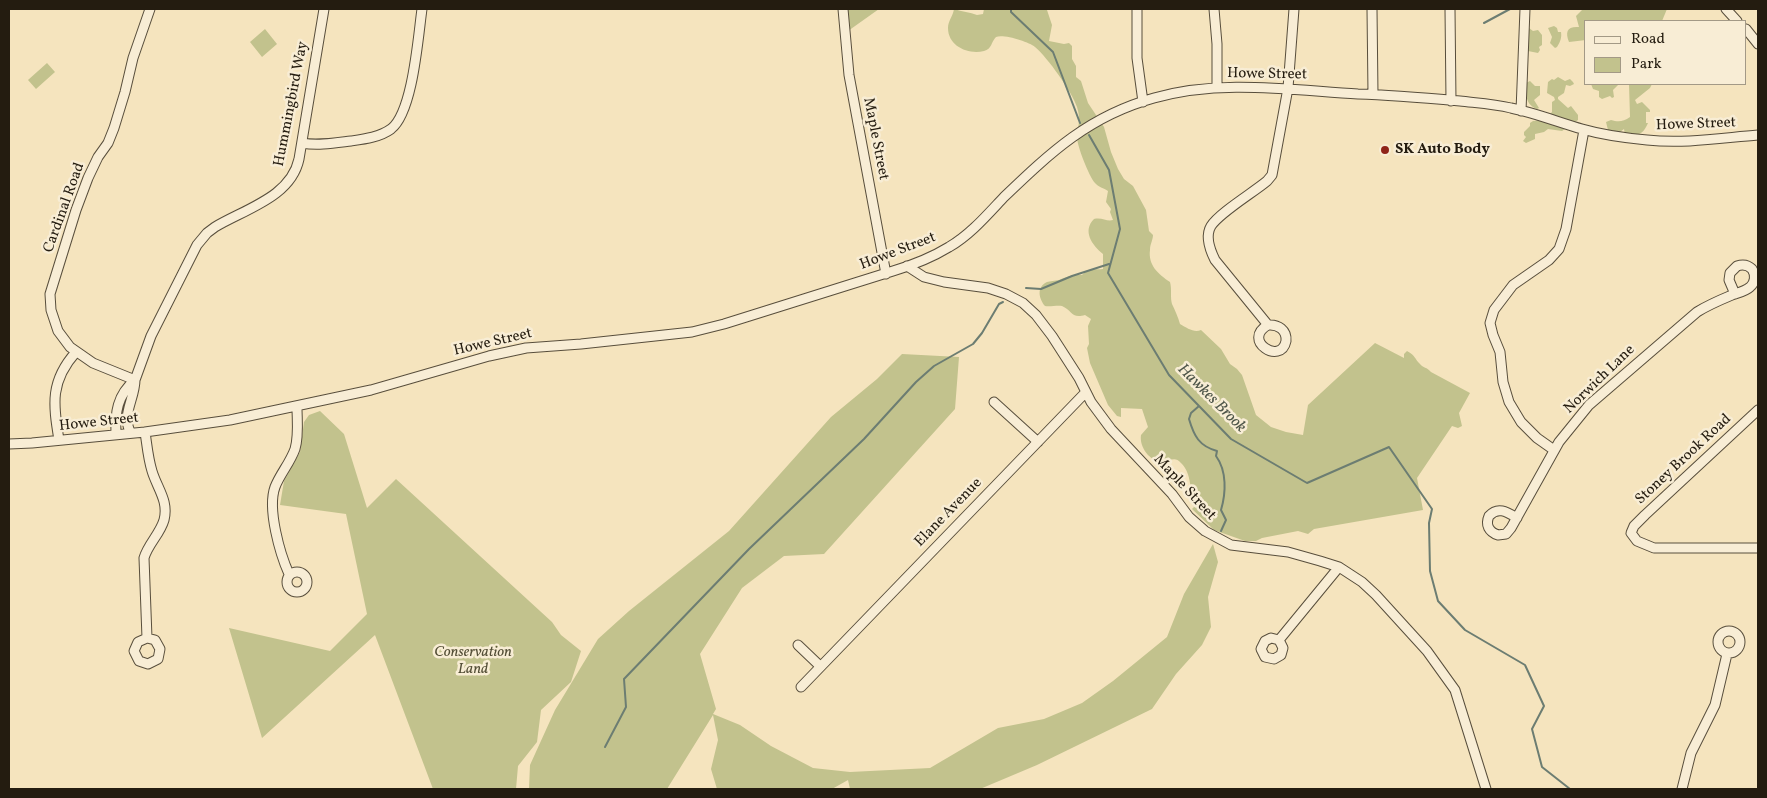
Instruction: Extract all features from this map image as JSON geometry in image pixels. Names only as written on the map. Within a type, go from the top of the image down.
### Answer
[{"type":"street","name":"Cardinal Road","points":[[135,380],[93,364],[76,352],[58,330],[51,310],[50,294],[88,178],[98,157],[108,143],[114,128],[133,58],[150,9]]},
{"type":"street","name":"Hummingbird Way","points":[[116,434],[117,408],[126,390],[135,380],[152,336],[197,245],[215,227],[282,190],[295,173],[302,143],[324,9]]},
{"type":"street","points":[[302,143],[324,144],[365,139],[384,134],[393,128],[403,114],[408,97],[422,9]]},
{"type":"street","name":"Maple Street","points":[[843,9],[849,75],[886,274]]},
{"type":"street","points":[[1137,9],[1137,58],[1143,102]]},
{"type":"street","points":[[1214,9],[1217,44],[1217,88]]},
{"type":"street","points":[[1268,326],[1215,260],[1210,249],[1208,236],[1211,226],[1272,175],[1288,88],[1294,9]]},
{"type":"street","points":[[1372,9],[1372,94]]},
{"type":"street","points":[[1450,9],[1451,101]]},
{"type":"street","points":[[1521,110],[1524,9]]},
{"type":"street","points":[[1726,9],[1737,20]]},
{"type":"street","points":[[1747,30],[1758,44]]},
{"type":"street","name":"Howe Street","points":[[9,444],[145,432],[230,420],[371,390],[489,356],[526,348],[692,332],[724,324],[886,274],[950,247],[963,237],[1044,159],[1074,134],[1109,114],[1180,92],[1217,88],[1288,88],[1451,101],[1521,110],[1584,130],[1669,142],[1758,136]]},
{"type":"street","points":[[1554,450],[1528,430],[1512,407],[1506,393],[1500,352],[1492,335],[1490,322],[1494,310],[1509,290],[1556,254],[1562,243],[1584,130]]},
{"type":"street","name":"Maple Street","points":[[907,266],[924,277],[944,282],[988,288],[1006,294],[1023,303],[1036,315],[1052,336],[1091,402],[1111,430],[1169,490],[1189,516],[1205,531],[1231,545],[1288,552],[1339,568],[1362,582],[1402,622],[1443,671],[1455,690],[1486,789]]},
{"type":"street","name":"Norwich Lane","points":[[1517,518],[1554,450],[1589,405],[1612,383],[1697,312],[1708,305],[1735,294]]},
{"type":"street","points":[[59,440],[55,390],[62,370],[76,352]]},
{"type":"street","name":"Hummingbird Way","points":[[130,432],[127,420],[129,406],[135,391],[135,380]]},
{"type":"street","name":"Elane Avenue","points":[[801,687],[1086,392]]},
{"type":"street","points":[[994,402],[1038,442]]},
{"type":"street","points":[[290,574],[283,560],[273,510],[275,488],[296,447],[297,407]]},
{"type":"street","name":"Stoney Brook Road","points":[[1758,410],[1644,515],[1634,526],[1631,533],[1636,541],[1654,548],[1758,548]]},
{"type":"street","points":[[145,432],[150,463],[162,495],[165,511],[162,525],[148,547],[144,558],[147,638]]},
{"type":"street","points":[[1279,640],[1339,568]]},
{"type":"street","points":[[798,644],[820,666]]},
{"type":"street","points":[[1682,789],[1693,747],[1715,705],[1727,654]]},
{"type":"green space","points":[[846,9],[879,9],[848,31]]},
{"type":"green space","points":[[954,9],[977,15],[983,14],[984,9],[1047,10],[1052,25],[1049,41],[1069,43],[1072,46],[1072,59],[1076,66],[1076,77],[1081,81],[1088,103],[1104,127],[1118,169],[1124,179],[1133,186],[1146,210],[1149,231],[1153,235],[1150,248],[1152,265],[1170,282],[1171,302],[1180,324],[1193,330],[1201,330],[1221,349],[1230,364],[1242,375],[1256,415],[1271,427],[1303,435],[1308,405],[1375,343],[1404,358],[1404,354],[1407,351],[1431,372],[1470,393],[1459,413],[1462,426],[1458,428],[1452,426],[1417,478],[1423,510],[1314,529],[1308,534],[1298,531],[1262,538],[1256,541],[1245,541],[1214,530],[1192,509],[1194,507],[1190,483],[1185,467],[1177,460],[1158,461],[1150,457],[1144,449],[1141,435],[1148,427],[1142,409],[1121,408],[1121,417],[1117,416],[1108,405],[1090,363],[1087,348],[1089,344],[1088,326],[1091,319],[1085,315],[1074,315],[1062,306],[1045,306],[1040,297],[1041,287],[1047,282],[1073,275],[1082,275],[1089,270],[1103,269],[1103,254],[1092,242],[1089,228],[1094,219],[1113,220],[1110,212],[1111,209],[1106,202],[1108,191],[1095,183],[1081,154],[1077,137],[1079,115],[1077,107],[1065,84],[1053,67],[1035,47],[1028,43],[1000,36],[996,37],[989,49],[984,51],[972,52],[960,48],[951,40],[948,28]]},
{"type":"green space","points":[[1583,9],[1667,9],[1662,20],[1584,20],[1584,40],[1569,42],[1568,30],[1579,27],[1576,16]]},
{"type":"green space","points":[[1554,26],[1558,32],[1561,32],[1560,42],[1555,48],[1550,43],[1552,37],[1548,28]]},
{"type":"green space","points":[[1527,28],[1533,31],[1538,30],[1542,35],[1542,45],[1539,47],[1538,53],[1528,51]]},
{"type":"green space","points":[[265,29],[277,44],[262,57],[250,42]]},
{"type":"green space","points":[[47,63],[55,72],[36,89],[28,80]]},
{"type":"green space","points":[[1558,77],[1565,81],[1570,79],[1574,84],[1566,85],[1564,93],[1558,99],[1568,108],[1571,106],[1578,115],[1578,120],[1562,131],[1548,129],[1535,134],[1535,139],[1526,143],[1523,141],[1526,137],[1524,132],[1530,126],[1530,123],[1544,120],[1552,112],[1552,102],[1555,100],[1554,97],[1547,93],[1548,82]]},
{"type":"green space","points":[[1530,81],[1535,86],[1540,86],[1540,95],[1534,100],[1539,108],[1537,109],[1530,105],[1527,99],[1526,83]]},
{"type":"green space","points":[[1591,85],[1618,85],[1613,90],[1614,97],[1612,98],[1610,96],[1602,99],[1599,97],[1599,91],[1593,89]]},
{"type":"green space","points":[[1629,85],[1652,85],[1635,100],[1637,104],[1642,102],[1650,110],[1650,112],[1646,112],[1646,123],[1648,123],[1644,130],[1640,134],[1625,135],[1624,129],[1620,132],[1608,130],[1606,122],[1611,120],[1623,121],[1630,117]]},
{"type":"green space","points":[[902,354],[959,357],[955,409],[824,554],[784,556],[742,588],[700,654],[716,709],[713,714],[740,725],[771,746],[813,768],[850,772],[930,768],[998,728],[1044,719],[1082,703],[1113,681],[1167,637],[1184,594],[1213,544],[1218,562],[1208,597],[1211,627],[1202,645],[1176,674],[1152,709],[1037,765],[980,789],[850,789],[848,780],[832,789],[717,789],[711,769],[718,740],[713,715],[667,789],[529,789],[530,765],[555,710],[598,639],[629,611],[729,531],[831,417],[877,379]]},
{"type":"green space","name":"Conservation Land","points":[[320,411],[344,434],[367,508],[396,479],[552,622],[561,635],[581,651],[571,682],[541,710],[537,742],[518,766],[516,789],[433,789],[375,635],[262,738],[229,628],[330,651],[367,614],[346,514],[280,505],[284,481],[300,452],[304,422],[309,415]]},
{"type":"waterway","name":"Hawkes Brook","points":[[1011,9],[1011,12],[1053,52],[1080,123]]},
{"type":"waterway","points":[[1484,23],[1510,9]]},
{"type":"waterway","name":"Hawkes Brook","points":[[1089,135],[1109,170],[1120,229],[1108,273],[1169,375],[1231,439],[1307,483],[1389,447],[1432,509],[1429,523],[1430,571],[1438,601],[1465,630],[1525,665],[1544,706],[1532,729],[1542,767],[1570,789]]},
{"type":"waterway","points":[[1026,288],[1041,289],[1072,276],[1109,264]]},
{"type":"waterway","points":[[605,747],[626,707],[624,679],[749,549],[864,439],[916,382],[934,366],[973,344],[982,333],[999,304],[1003,302]]},
{"type":"waterway","points":[[1199,406],[1191,413],[1189,419],[1191,425],[1198,440],[1217,451],[1216,456],[1224,475],[1225,489],[1221,510],[1226,520],[1221,531]]},
{"type":"place","name":"SK Auto Body","points":[[1385,150]]}]
